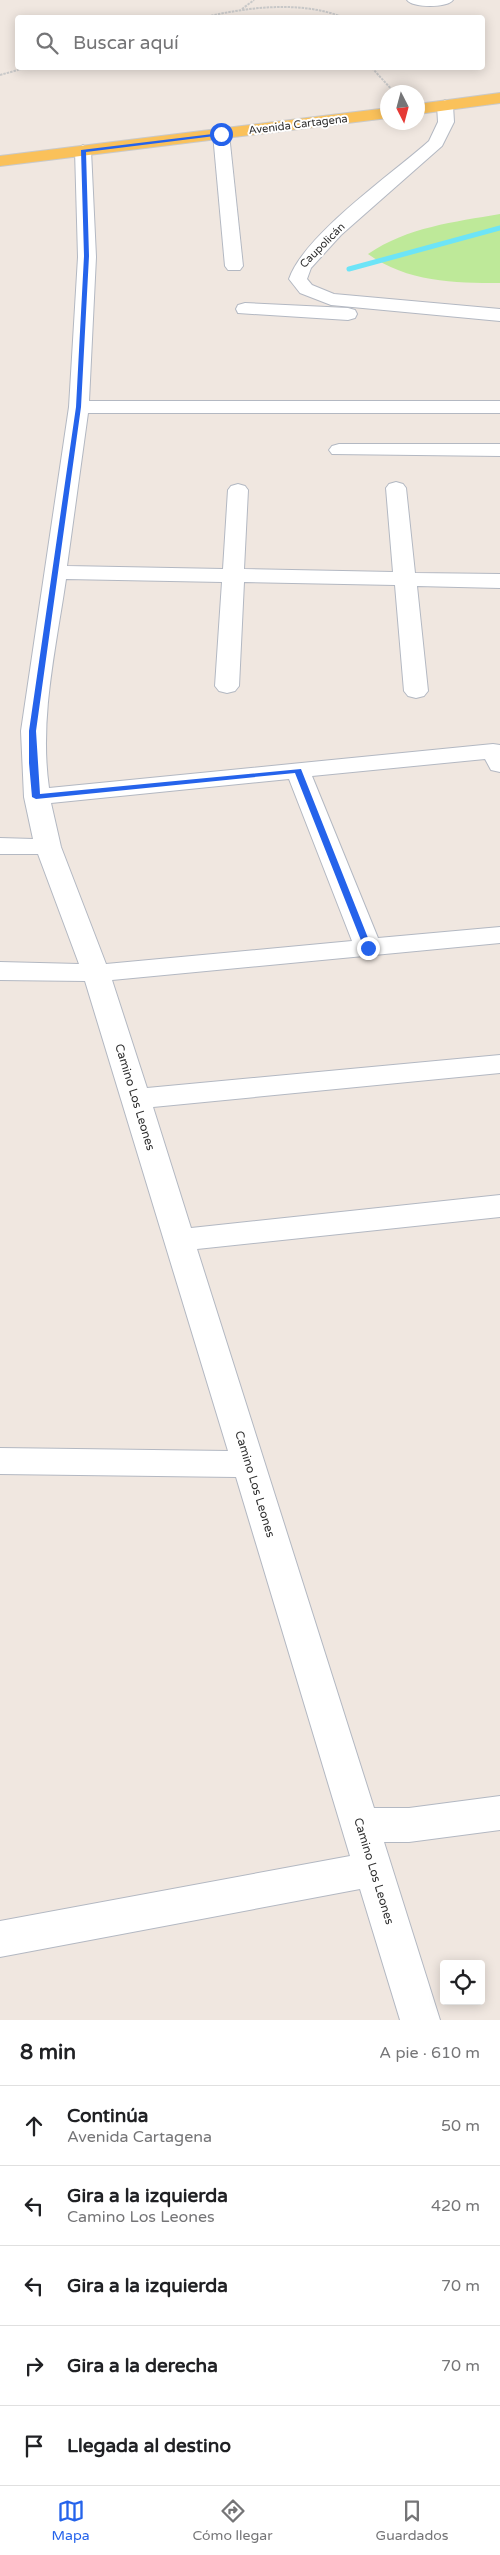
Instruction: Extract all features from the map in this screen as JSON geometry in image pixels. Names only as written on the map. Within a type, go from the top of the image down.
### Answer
[{"type":"main road","points":[[425,108],[500,98]]},
{"type":"main road","name":"Avenida Cartagena","points":[[0,161],[380,113]]},
{"type":"street","points":[[414,0],[446,0]]},
{"type":"street","name":"Caupolicán","points":[[445,105],[446,122],[436,143],[320,245],[298,269],[298,279],[313,293],[331,299],[500,316]]},
{"type":"street","points":[[221,134],[234,266]]},
{"type":"street","name":"Camino Los Leones","points":[[84,150],[87,256],[78,407],[33,731],[36,797],[48,847],[96,973],[136,1100],[420,2020]]},
{"type":"street","points":[[245,309],[377,316],[500,327]]},
{"type":"street","points":[[78,407],[500,407]]},
{"type":"street","points":[[339,450],[500,450]]},
{"type":"street","points":[[396,488],[416,691]]},
{"type":"street","points":[[227,686],[238,490]]},
{"type":"street","points":[[56,572],[500,581]]},
{"type":"street","points":[[36,797],[492,751],[500,765]]},
{"type":"street","points":[[298,771],[368,948]]},
{"type":"street","points":[[0,846],[48,847]]},
{"type":"street","points":[[0,971],[96,973],[500,936]]},
{"type":"street","points":[[136,1100],[500,1064]]},
{"type":"street","points":[[179,1240],[500,1206]]},
{"type":"street","points":[[0,1462],[249,1464]]},
{"type":"street","points":[[360,1825],[409,1825],[500,1813]]},
{"type":"street","points":[[0,1939],[374,1869]]},
{"type":"path","points":[[242,9],[254,0]]},
{"type":"path","points":[[215,15],[242,9],[309,5],[329,9],[340,15]]},
{"type":"path","points":[[0,75],[18,70]]},
{"type":"path","points":[[374,70],[388,85]]},
{"type":"green space","points":[[500,214],[500,283],[431,279],[399,270],[368,254],[399,237],[415,232],[449,223]]},
{"type":"waterway","points":[[349,269],[500,228]]},
{"type":"route","points":[[221,134],[84,150],[87,256],[78,407],[33,731],[36,797],[298,771],[368,948]]}]
